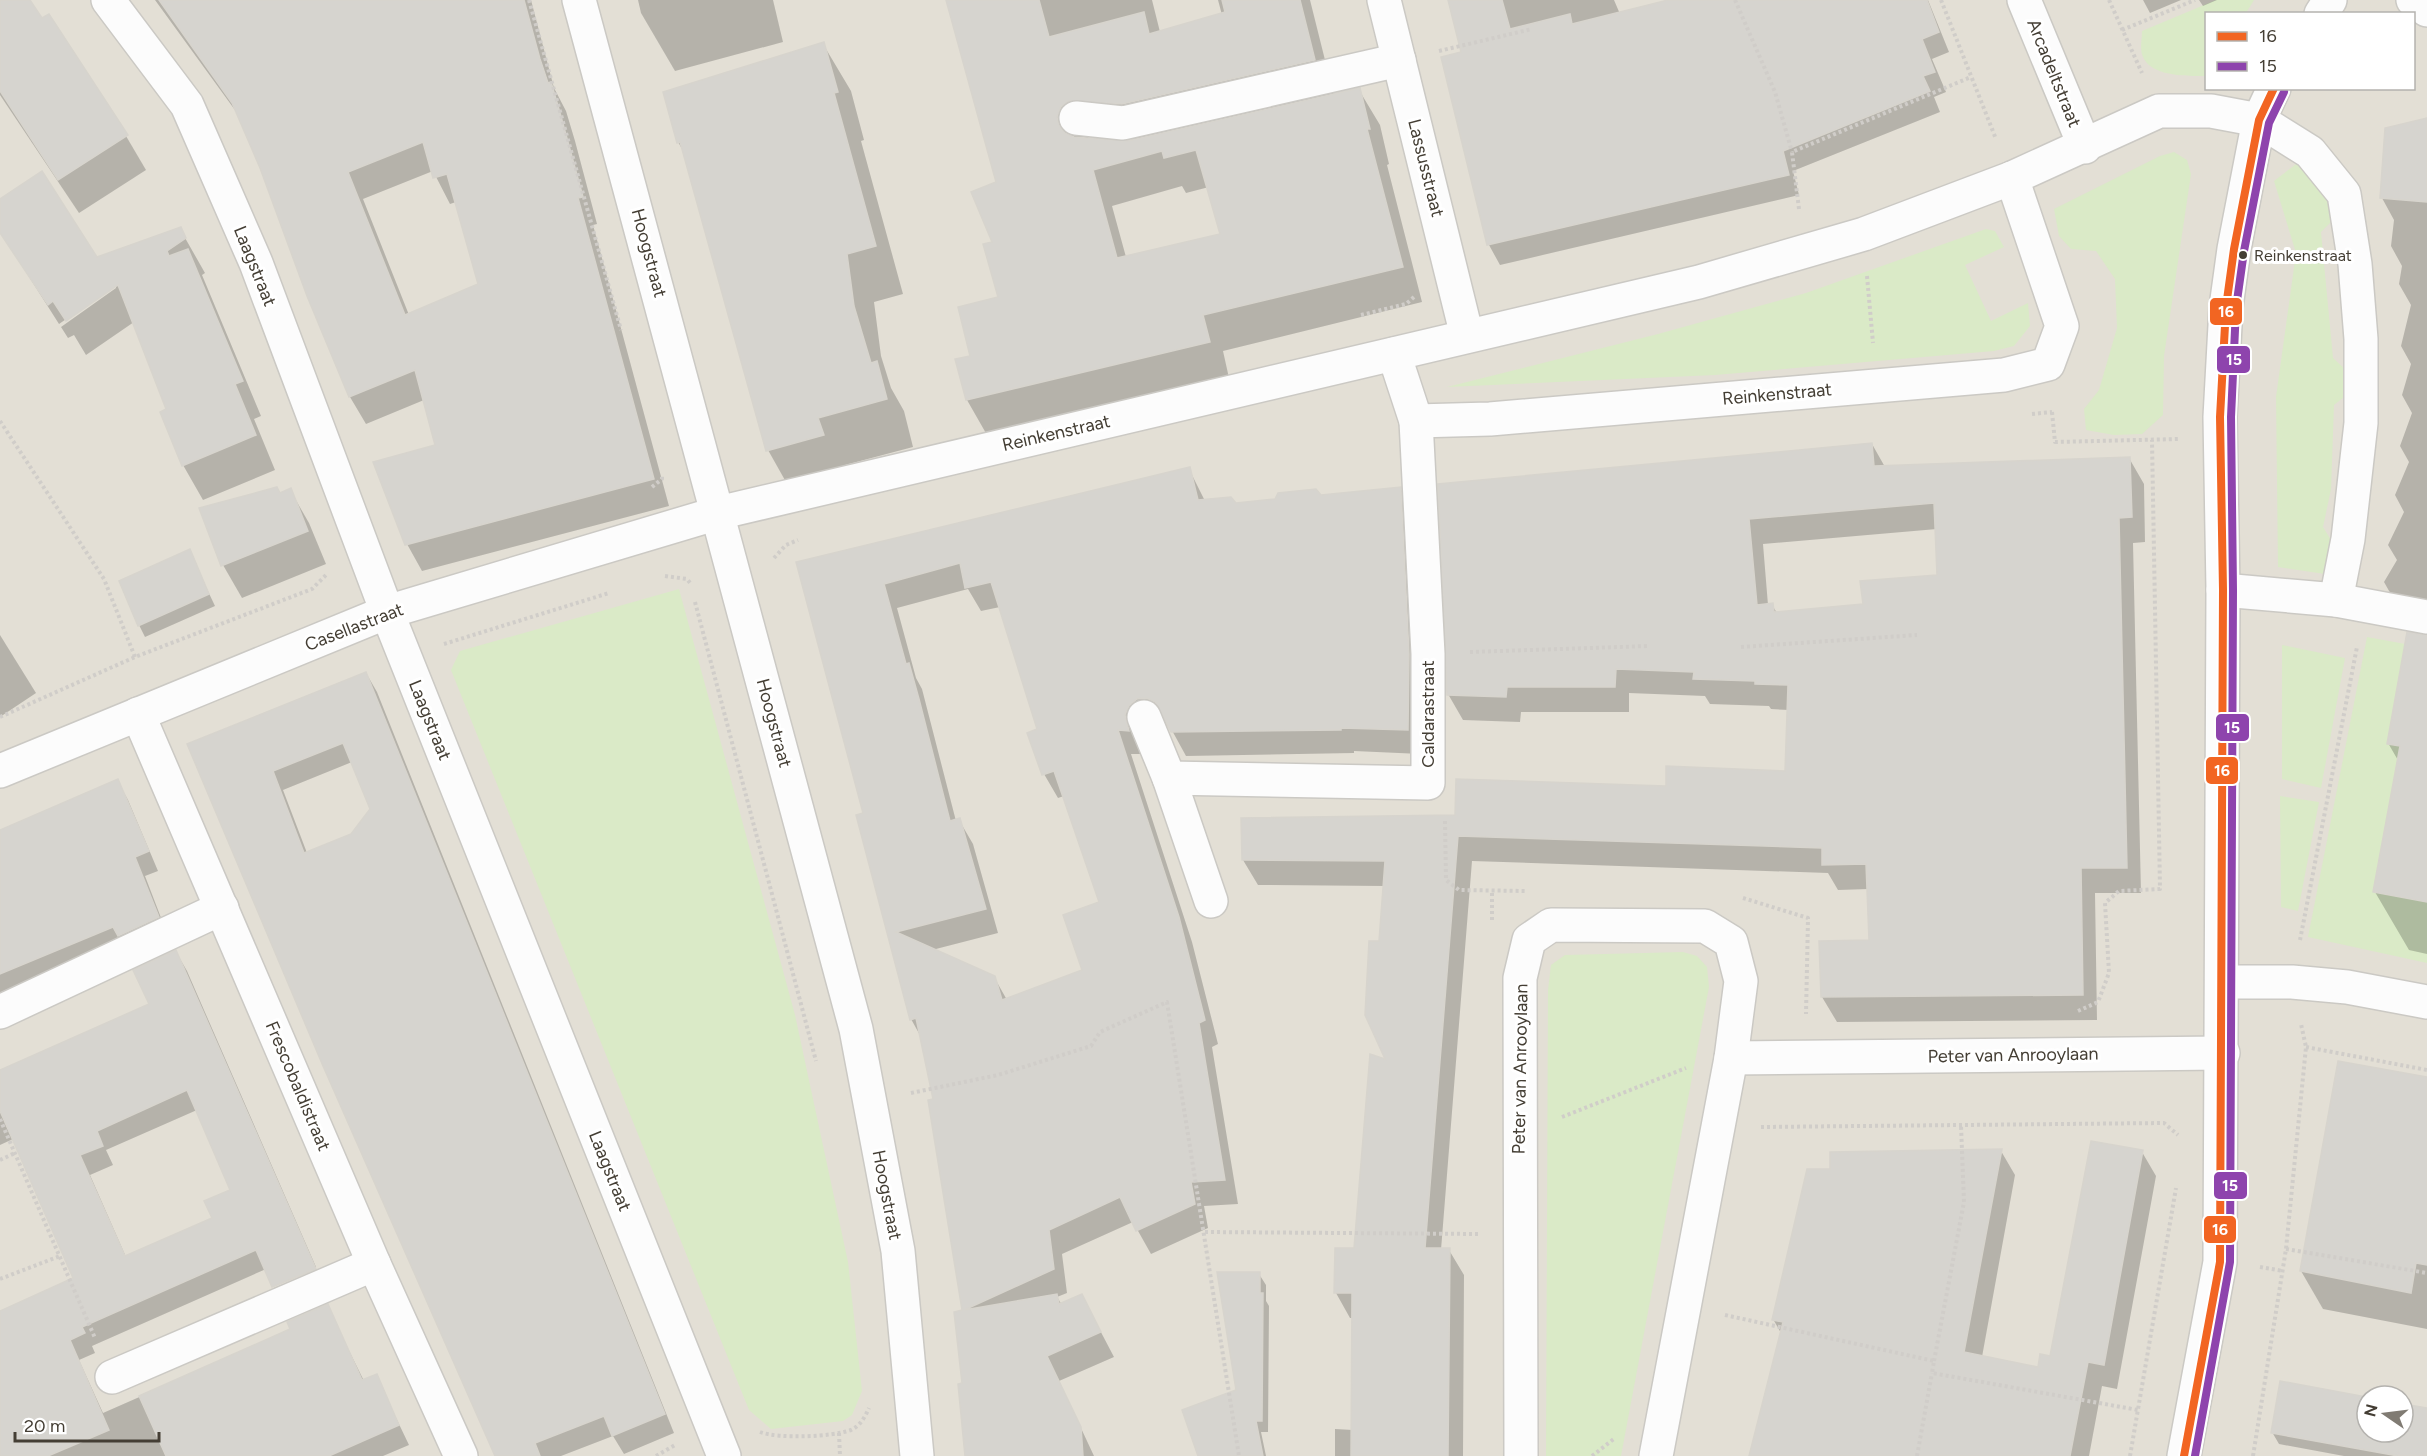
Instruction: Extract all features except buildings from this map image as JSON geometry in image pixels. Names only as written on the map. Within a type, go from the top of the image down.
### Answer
[{"type":"street","name":"Laagstraat","points":[[108,0],[187,105],[256,263],[387,612],[724,1456]]},
{"type":"street","name":"Hoogstraat","points":[[579,0],[856,1029],[898,1251],[917,1456]]},
{"type":"street","name":"Lassusstraat","points":[[1384,0],[1467,336]]},
{"type":"street","name":"Arcadeltstraat","points":[[2024,0],[2085,147]]},
{"type":"street","points":[[2413,0],[2427,10]]},
{"type":"street","points":[[1076,118],[1123,123],[1399,60]]},
{"type":"street","points":[[2184,1456],[2220,1262],[2223,1053],[2223,590],[2220,438],[2226,307],[2234,249],[2259,120],[2273,90]]},
{"type":"street","name":"Reinkenstraat","points":[[718,513],[1699,282],[1864,234],[2012,178],[2085,147],[2159,111],[2211,111],[2259,120]]},
{"type":"street","points":[[2259,120],[2310,152],[2344,194],[2355,264],[2361,339],[2361,423],[2349,528],[2350,602]]},
{"type":"street","points":[[2012,178],[2062,326],[2048,363]]},
{"type":"street","points":[[1394,354],[1416,421]]},
{"type":"street","name":"Reinkenstraat","points":[[1416,421],[1490,418],[2004,375],[2048,363]]},
{"type":"street","name":"Caldarastraat","points":[[1169,778],[1428,783],[1428,654],[1416,421]]},
{"type":"street","name":"Casellastraat","points":[[0,771],[387,612],[718,513]]},
{"type":"street","points":[[2223,590],[2350,602],[2427,617]]},
{"type":"street","name":"Frescobaldistraat","points":[[138,714],[374,1264],[461,1456]]},
{"type":"street","points":[[1144,717],[1169,778],[1211,901]]},
{"type":"street","points":[[0,1012],[222,908]]},
{"type":"street","name":"Peter van Anrooylaan","points":[[1521,1456],[1520,978],[1529,940],[1551,925],[1705,926],[1731,942],[1742,981],[1731,1058],[1656,1456]]},
{"type":"street","points":[[2222,982],[2292,982],[2347,987],[2427,1002]]},
{"type":"street","name":"Peter van Anrooylaan","points":[[1731,1058],[2223,1053]]},
{"type":"street","points":[[112,1377],[374,1264]]},
{"type":"path","points":[[529,0],[606,284],[624,339]]},
{"type":"path","points":[[1735,0],[1776,92],[1792,153],[1804,251]]},
{"type":"path","points":[[2109,0],[2159,111]]},
{"type":"path","points":[[2122,30],[2195,0]]},
{"type":"path","points":[[1942,1],[2012,178]]},
{"type":"path","points":[[1399,60],[1532,29]]},
{"type":"path","points":[[1792,153],[1971,76]]},
{"type":"path","points":[[1864,234],[1877,386]]},
{"type":"path","points":[[1360,315],[1406,304],[1420,291]]},
{"type":"path","points":[[2048,363],[2055,442],[2220,438]]},
{"type":"path","points":[[0,422],[104,579],[135,657]]},
{"type":"path","points":[[2072,1013],[2098,1002],[2109,973],[2104,903],[2119,891],[2160,890],[2152,440]]},
{"type":"path","points":[[663,470],[662,479],[648,490],[629,496],[651,580],[668,575],[687,579],[694,588]]},
{"type":"path","points":[[0,717],[135,657],[312,589],[327,574],[329,567]]},
{"type":"path","points":[[442,654],[442,644],[618,590]]},
{"type":"path","points":[[695,599],[695,611],[818,1069]]},
{"type":"path","points":[[2253,1456],[2286,1249],[2306,1047],[2292,982],[2350,602]]},
{"type":"path","points":[[1741,647],[1917,635]]},
{"type":"path","points":[[1428,654],[1649,646]]},
{"type":"path","points":[[869,1103],[998,1075],[1091,1046],[1100,1032],[1167,1002],[1239,1456]]},
{"type":"path","points":[[1806,1014],[1817,1014]]},
{"type":"path","points":[[2306,1047],[2427,1070]]},
{"type":"path","points":[[1519,1133],[1693,1066],[1731,1058]]},
{"type":"path","points":[[0,1119],[112,1377]]},
{"type":"path","points":[[1751,1127],[2164,1123],[2184,1140]]},
{"type":"path","points":[[1917,1456],[1964,1202],[1961,1125]]},
{"type":"path","points":[[0,1160],[15,1153]]},
{"type":"path","points":[[2130,1456],[2176,1187]]},
{"type":"path","points":[[1204,1232],[1519,1234]]},
{"type":"path","points":[[2286,1249],[2427,1273]]},
{"type":"path","points":[[0,1279],[60,1257]]},
{"type":"path","points":[[1719,1313],[1934,1361]]},
{"type":"path","points":[[1932,1372],[2138,1410]]},
{"type":"path","points":[[839,1433],[840,1456]]},
{"type":"path","points":[[656,1456],[671,1449],[678,1440]]},
{"type":"shaded area","points":[[0,0],[2427,0],[2427,1456],[0,1456]]},
{"type":"green space","points":[[2216,0],[2254,0],[2247,12],[2205,12],[2205,76],[2172,74],[2149,65],[2142,53],[2142,31]]},
{"type":"green space","points":[[2174,152],[2187,160],[2191,174],[2164,356],[2163,415],[2142,434],[2114,435],[2086,430],[2084,409],[2099,390],[2117,328],[2115,279],[2096,251],[2071,249],[2059,236],[2054,209],[2160,156]]},
{"type":"green space","points":[[2304,158],[2336,217],[2321,232],[2333,358],[2346,370],[2348,394],[2334,405],[2331,489],[2323,527],[2331,540],[2325,574],[2278,567],[2276,397],[2296,253],[2274,181]]},
{"type":"green space","points":[[1986,229],[1995,231],[2004,247],[1965,265],[1991,321],[2028,303],[2030,326],[2014,346],[1994,351],[1715,375],[1447,387],[1658,334],[1806,293]]},
{"type":"green space","points":[[679,589],[795,1015],[848,1262],[862,1391],[852,1415],[843,1421],[771,1429],[749,1410],[451,670],[460,651]]},
{"type":"green space","points":[[2367,637],[2427,648],[2427,963],[2308,937]]},
{"type":"green space","points":[[2282,645],[2345,658],[2321,788],[2282,779]]},
{"type":"green space","points":[[2280,796],[2319,802],[2298,911],[2281,907]]},
{"type":"green space","points":[[1683,952],[1697,956],[1707,967],[1709,987],[1621,1456],[1546,1456],[1548,990],[1551,965],[1565,955]]},
{"type":"transit line","name":"16","points":[[2184,1456],[2220,1262],[2223,590],[2220,417],[2226,307],[2234,249],[2259,120],[2273,90]]},
{"type":"transit line","name":"15","points":[[2195,1456],[2230,1262],[2233,590],[2231,417],[2236,308],[2244,251],[2269,123],[2284,92]]},
{"type":"place","name":"Reinkenstraat","points":[[2243,255]]}]
